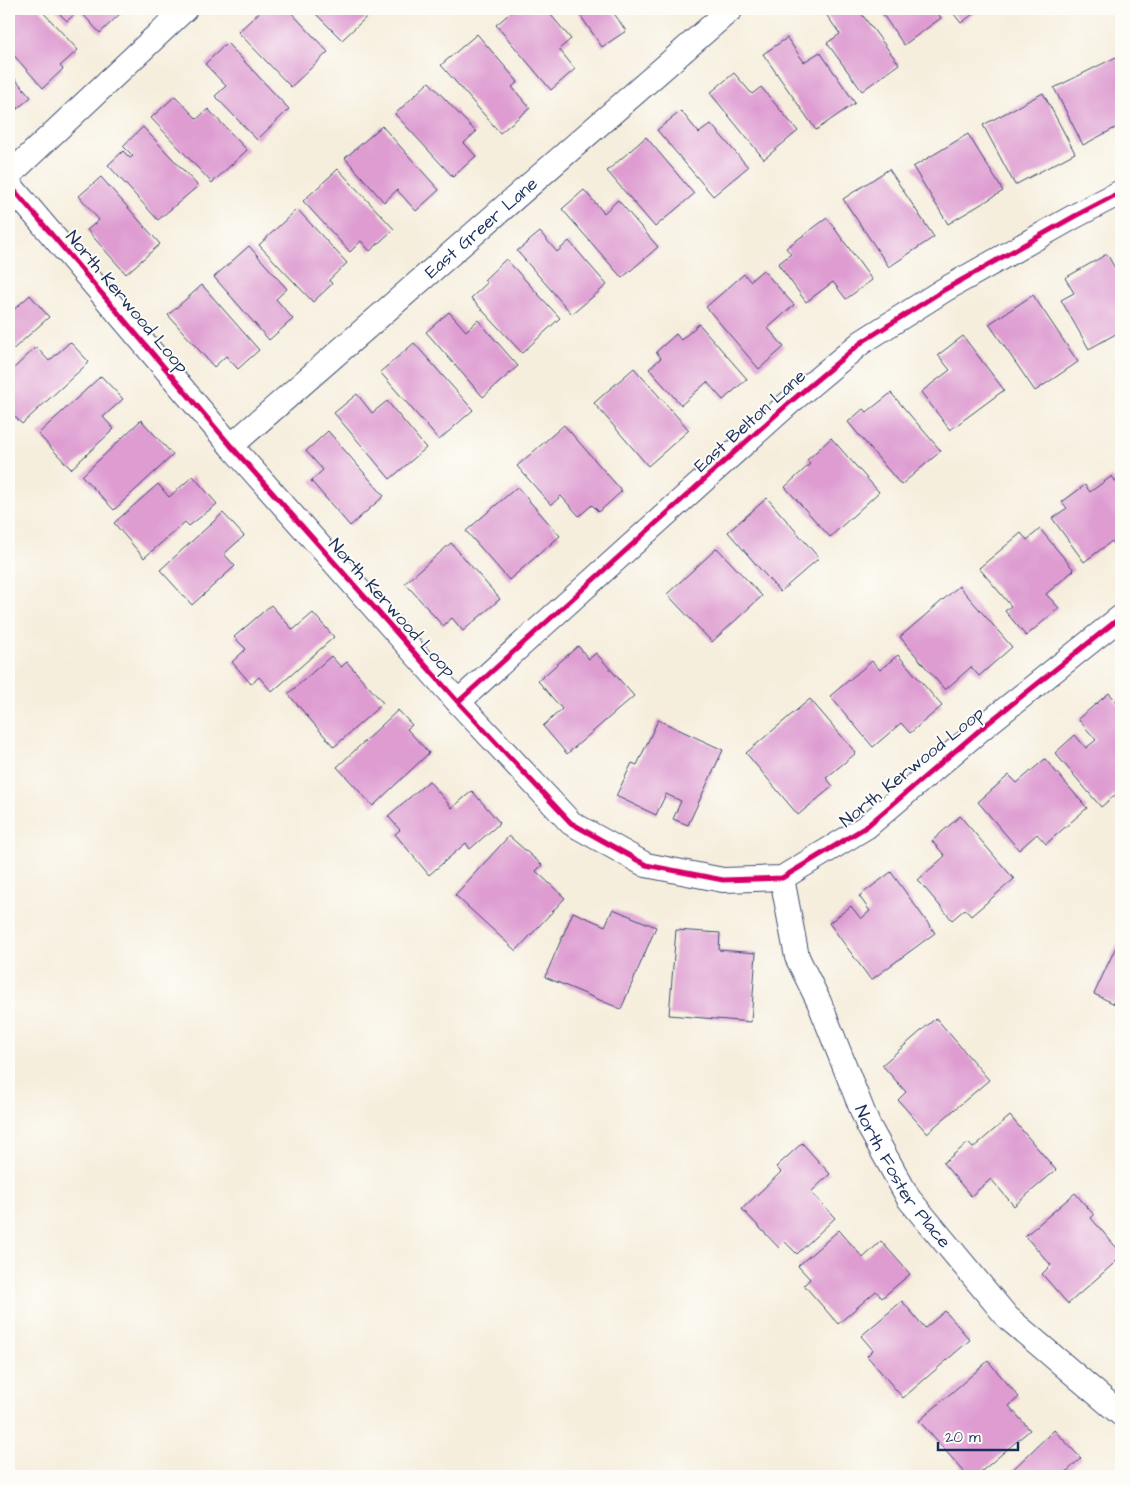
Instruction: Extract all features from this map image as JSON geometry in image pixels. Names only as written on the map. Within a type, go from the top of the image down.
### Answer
[{"type":"street","points":[[9,175],[185,9]]},
{"type":"street","name":"East Greer Lane","points":[[231,446],[732,9]]},
{"type":"street","name":"North Kerwood Loop","points":[[9,184],[231,446],[458,702],[571,823],[646,865],[723,880],[782,878],[866,827],[982,728],[1121,618]]},
{"type":"street","name":"East Belton Lane","points":[[458,702],[789,403],[862,342],[944,290],[1121,192]]},
{"type":"street","name":"North Foster Place","points":[[782,878],[797,957],[819,1002],[868,1125],[909,1199],[1008,1318],[1121,1414]]},
{"type":"building","points":[[14,9],[40,9],[78,50],[60,66],[63,69],[43,88],[9,50],[9,13]]},
{"type":"building","points":[[55,9],[121,9],[123,11],[100,33],[79,10],[67,21]]},
{"type":"building","points":[[263,9],[288,9],[328,52],[291,87],[238,32]]},
{"type":"building","points":[[311,9],[375,9],[342,40]]},
{"type":"building","points":[[515,9],[546,9],[571,39],[559,49],[575,69],[551,90],[496,25]]},
{"type":"building","points":[[576,9],[611,9],[626,31],[602,47]]},
{"type":"building","points":[[831,9],[858,9],[899,64],[862,91],[827,43],[840,34],[825,13]]},
{"type":"building","points":[[879,9],[935,9],[941,18],[904,45]]},
{"type":"building","points":[[950,9],[980,9],[961,23]]},
{"type":"building","points":[[477,34],[518,82],[512,87],[530,108],[500,133],[441,65]]},
{"type":"building","points":[[787,38],[804,62],[820,52],[855,103],[816,130],[763,54]]},
{"type":"building","points":[[227,43],[289,109],[257,140],[215,96],[226,86],[205,64]]},
{"type":"building","points":[[1116,57],[1121,68],[1121,125],[1083,145],[1054,88]]},
{"type":"building","points":[[9,72],[31,97],[9,116]]},
{"type":"building","points":[[734,73],[752,94],[761,87],[798,131],[764,159],[710,93]]},
{"type":"building","points":[[429,82],[476,132],[464,143],[476,156],[453,177],[395,114]]},
{"type":"building","points":[[1043,93],[1075,153],[1015,185],[983,125]]},
{"type":"building","points":[[175,96],[197,119],[208,109],[247,150],[212,183],[151,118]]},
{"type":"building","points":[[681,111],[699,133],[711,124],[748,167],[713,196],[657,130]]},
{"type":"building","points":[[382,126],[439,190],[416,211],[397,190],[384,202],[345,158]]},
{"type":"building","points":[[143,127],[198,186],[158,220],[108,165],[123,151],[130,158],[133,156],[123,146]]},
{"type":"building","points":[[968,134],[1003,191],[948,224],[913,167]]},
{"type":"building","points":[[646,137],[694,194],[655,227],[607,171]]},
{"type":"building","points":[[338,169],[394,229],[370,251],[361,241],[350,252],[303,201]]},
{"type":"building","points":[[889,169],[934,237],[889,267],[843,199]]},
{"type":"building","points":[[101,177],[160,244],[126,274],[87,230],[99,220],[79,196]]},
{"type":"building","points":[[584,190],[604,213],[618,200],[658,247],[622,278],[562,209]]},
{"type":"building","points":[[297,209],[347,263],[329,280],[332,284],[313,302],[259,245]]},
{"type":"building","points":[[827,218],[872,280],[846,299],[833,282],[806,302],[778,264],[791,254],[786,248]]},
{"type":"building","points":[[540,232],[557,252],[569,241],[607,285],[572,314],[517,251]]},
{"type":"building","points":[[249,246],[287,289],[276,299],[293,319],[269,340],[214,277]]},
{"type":"building","points":[[1107,254],[1121,279],[1121,331],[1089,349],[1061,300],[1074,293],[1065,278]]},
{"type":"building","points":[[506,259],[560,318],[522,353],[471,298],[487,283],[484,280]]},
{"type":"building","points":[[763,270],[794,305],[768,328],[784,347],[759,369],[706,307],[744,274],[750,281]]},
{"type":"building","points":[[202,285],[259,350],[238,369],[226,356],[214,367],[168,315]]},
{"type":"building","points":[[30,295],[49,317],[9,353],[9,312]]},
{"type":"building","points":[[1033,295],[1078,362],[1035,391],[989,324]]},
{"type":"building","points":[[449,312],[466,331],[478,320],[518,366],[483,397],[426,332]]},
{"type":"building","points":[[699,324],[747,379],[723,400],[707,382],[681,405],[649,369],[661,358],[656,352],[676,334],[681,340]]},
{"type":"building","points":[[963,336],[1004,390],[950,430],[921,392],[950,370],[938,355]]},
{"type":"building","points":[[70,342],[89,362],[22,424],[9,410],[9,373],[36,347],[49,361]]},
{"type":"building","points":[[414,343],[473,410],[439,440],[380,372]]},
{"type":"building","points":[[634,368],[689,430],[648,466],[594,403]]},
{"type":"building","points":[[101,376],[123,399],[103,417],[114,429],[71,469],[38,434]]},
{"type":"building","points":[[891,393],[941,451],[901,485],[848,422],[863,409],[867,412]]},
{"type":"building","points":[[357,394],[372,413],[387,401],[426,448],[390,479],[334,413]]},
{"type":"building","points":[[141,420],[173,455],[114,510],[82,476]]},
{"type":"building","points":[[564,425],[622,491],[599,512],[592,505],[579,516],[561,496],[551,505],[517,466]]},
{"type":"building","points":[[328,431],[384,496],[350,526],[311,481],[323,470],[306,451]]},
{"type":"building","points":[[831,438],[879,492],[830,537],[785,487],[810,464],[807,460]]},
{"type":"building","points":[[193,476],[217,504],[189,526],[185,522],[144,558],[114,523],[158,484],[169,497]]},
{"type":"building","points":[[1112,476],[1121,490],[1121,553],[1112,541],[1084,562],[1052,518],[1067,508],[1062,502],[1085,485],[1090,492]]},
{"type":"building","points":[[517,487],[560,536],[509,580],[466,531]]},
{"type":"building","points":[[767,498],[819,558],[780,592],[728,532]]},
{"type":"building","points":[[223,513],[244,536],[224,554],[235,566],[192,605],[160,570]]},
{"type":"building","points":[[1040,529],[1074,570],[1046,594],[1059,608],[1026,636],[1005,611],[1011,606],[979,568],[1021,533],[1027,540]]},
{"type":"building","points":[[451,543],[500,599],[463,631],[452,618],[443,626],[405,583]]},
{"type":"building","points":[[717,548],[762,596],[712,642],[667,594]]},
{"type":"building","points":[[959,586],[1012,647],[979,676],[971,667],[945,690],[900,637]]},
{"type":"building","points":[[271,605],[293,630],[313,613],[334,637],[272,692],[259,677],[251,684],[232,662],[246,649],[234,637]]},
{"type":"building","points":[[578,646],[589,659],[596,653],[634,696],[567,754],[543,726],[562,709],[538,681]]},
{"type":"building","points":[[898,655],[942,706],[910,733],[901,723],[873,747],[830,696],[872,661],[880,670]]},
{"type":"building","points":[[331,656],[341,667],[347,662],[383,703],[334,747],[288,694]]},
{"type":"building","points":[[1109,693],[1121,707],[1121,790],[1101,807],[1055,753],[1075,735],[1086,748],[1096,740],[1078,719]]},
{"type":"building","points":[[810,699],[856,753],[826,778],[833,786],[798,815],[746,753]]},
{"type":"building","points":[[398,710],[412,725],[407,729],[429,753],[373,806],[337,767]]},
{"type":"building","points":[[658,720],[723,750],[688,825],[673,819],[681,801],[666,794],[656,815],[616,796],[632,763],[637,765]]},
{"type":"building","points":[[1045,759],[1087,808],[1046,844],[1037,834],[1019,850],[978,802],[1009,775],[1017,783]]},
{"type":"building","points":[[429,781],[452,808],[472,791],[500,823],[470,849],[466,843],[429,875],[395,834],[400,830],[388,816]]},
{"type":"building","points":[[960,816],[1014,879],[971,916],[965,909],[952,920],[918,880],[945,856],[932,841]]},
{"type":"building","points":[[509,836],[542,865],[536,871],[565,898],[516,951],[455,895]]},
{"type":"building","points":[[891,872],[935,933],[871,980],[829,923],[851,906],[861,919],[870,911],[859,896]]},
{"type":"building","points":[[613,909],[656,927],[621,1009],[545,977],[573,912],[605,926]]},
{"type":"building","points":[[676,930],[720,933],[719,950],[756,953],[751,1022],[669,1015]]},
{"type":"building","points":[[1121,936],[1121,1007],[1094,994]]},
{"type":"building","points":[[936,1018],[989,1080],[927,1133],[898,1100],[906,1092],[882,1065]]},
{"type":"building","points":[[1010,1116],[1056,1170],[1014,1206],[991,1179],[971,1196],[943,1163],[968,1143],[973,1148]]},
{"type":"building","points":[[802,1143],[830,1174],[811,1192],[835,1218],[797,1254],[785,1242],[779,1248],[742,1209],[781,1172],[776,1167]]},
{"type":"building","points":[[1075,1193],[1094,1215],[1091,1218],[1121,1253],[1121,1257],[1068,1304],[1042,1274],[1051,1265],[1025,1236]]},
{"type":"building","points":[[839,1230],[863,1258],[881,1241],[910,1274],[882,1298],[876,1291],[838,1324],[804,1285],[810,1279],[798,1266]]},
{"type":"building","points":[[902,1301],[925,1328],[945,1311],[970,1340],[903,1398],[867,1356],[873,1350],[861,1336]]},
{"type":"building","points":[[988,1361],[1019,1397],[1009,1406],[1030,1430],[976,1476],[968,1476],[919,1421]]},
{"type":"building","points":[[1054,1430],[1081,1458],[1062,1476],[1006,1476]]},
{"type":"cycle path","points":[[9,184],[231,446],[458,702],[571,823],[646,865],[723,880],[782,878],[866,827],[982,728],[1121,617]]},
{"type":"cycle path","points":[[458,702],[789,403],[862,342],[944,290],[1121,192]]}]
